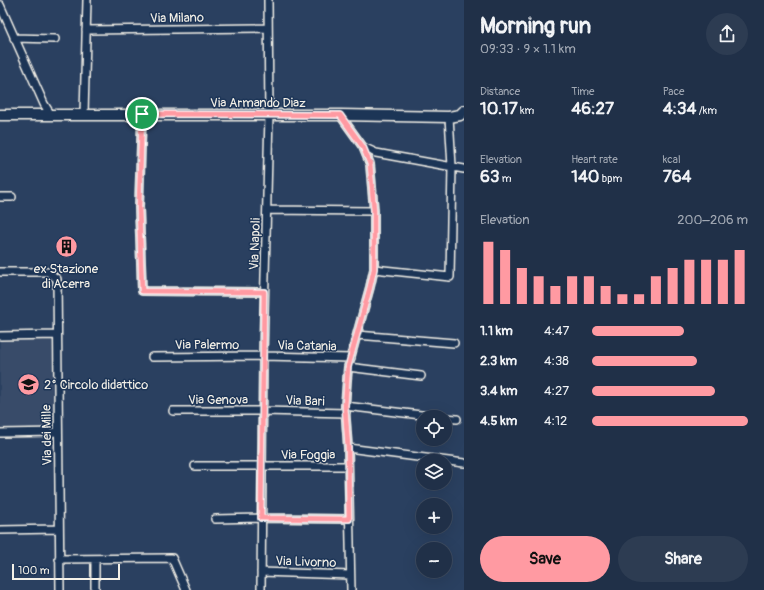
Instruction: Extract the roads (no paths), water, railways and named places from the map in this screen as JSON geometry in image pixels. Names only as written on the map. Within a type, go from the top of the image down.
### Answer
[{"type":"main road","name":"Via Armando Diaz","points":[[0,115],[269,114],[449,117],[460,114],[464,111]]},
{"type":"street","points":[[84,114],[87,0]]},
{"type":"street","name":"Via Napoli","points":[[261,590],[264,292],[269,114],[268,0]]},
{"type":"street","points":[[0,5],[44,104],[51,114]]},
{"type":"street","name":"Via Milano","points":[[86,30],[268,28]]},
{"type":"street","points":[[14,38],[55,39]]},
{"type":"street","points":[[142,114],[139,207],[142,291],[264,292]]},
{"type":"street","points":[[340,115],[363,147],[370,164],[374,211],[374,269],[348,367],[346,410],[351,590]]},
{"type":"street","points":[[374,269],[450,277],[452,166],[449,117]]},
{"type":"street","points":[[363,147],[376,153],[464,169]]},
{"type":"street","points":[[0,196],[12,197]]},
{"type":"street","points":[[267,210],[374,211]]},
{"type":"street","name":"Via dei Mille","points":[[0,272],[48,272],[57,279],[60,590]]},
{"type":"street","points":[[0,336],[57,335]]},
{"type":"street","points":[[357,335],[454,343]]},
{"type":"street","name":"Via Palermo","points":[[152,357],[263,356]]},
{"type":"street","name":"Via Catania","points":[[263,356],[351,358]]},
{"type":"street","points":[[348,367],[420,376]]},
{"type":"street","name":"Via Bari","points":[[263,411],[346,410],[416,415]]},
{"type":"street","name":"Via Genova","points":[[173,411],[263,411]]},
{"type":"street","points":[[452,419],[457,419]]},
{"type":"street","points":[[0,433],[58,432]]},
{"type":"street","points":[[348,448],[464,463]]},
{"type":"street","name":"Via Foggia","points":[[195,466],[348,466]]},
{"type":"street","points":[[215,519],[349,519]]},
{"type":"street","points":[[0,530],[59,529]]},
{"type":"street","points":[[60,559],[172,558],[186,590]]},
{"type":"street","points":[[96,559],[96,590]]},
{"type":"street","name":"Via Livorno","points":[[261,572],[350,575]]},
{"type":"place","name":"ex Stazione di Acerra","points":[[66,246]]},
{"type":"place","name":"2° Circolo didattico","points":[[29,384]]}]
